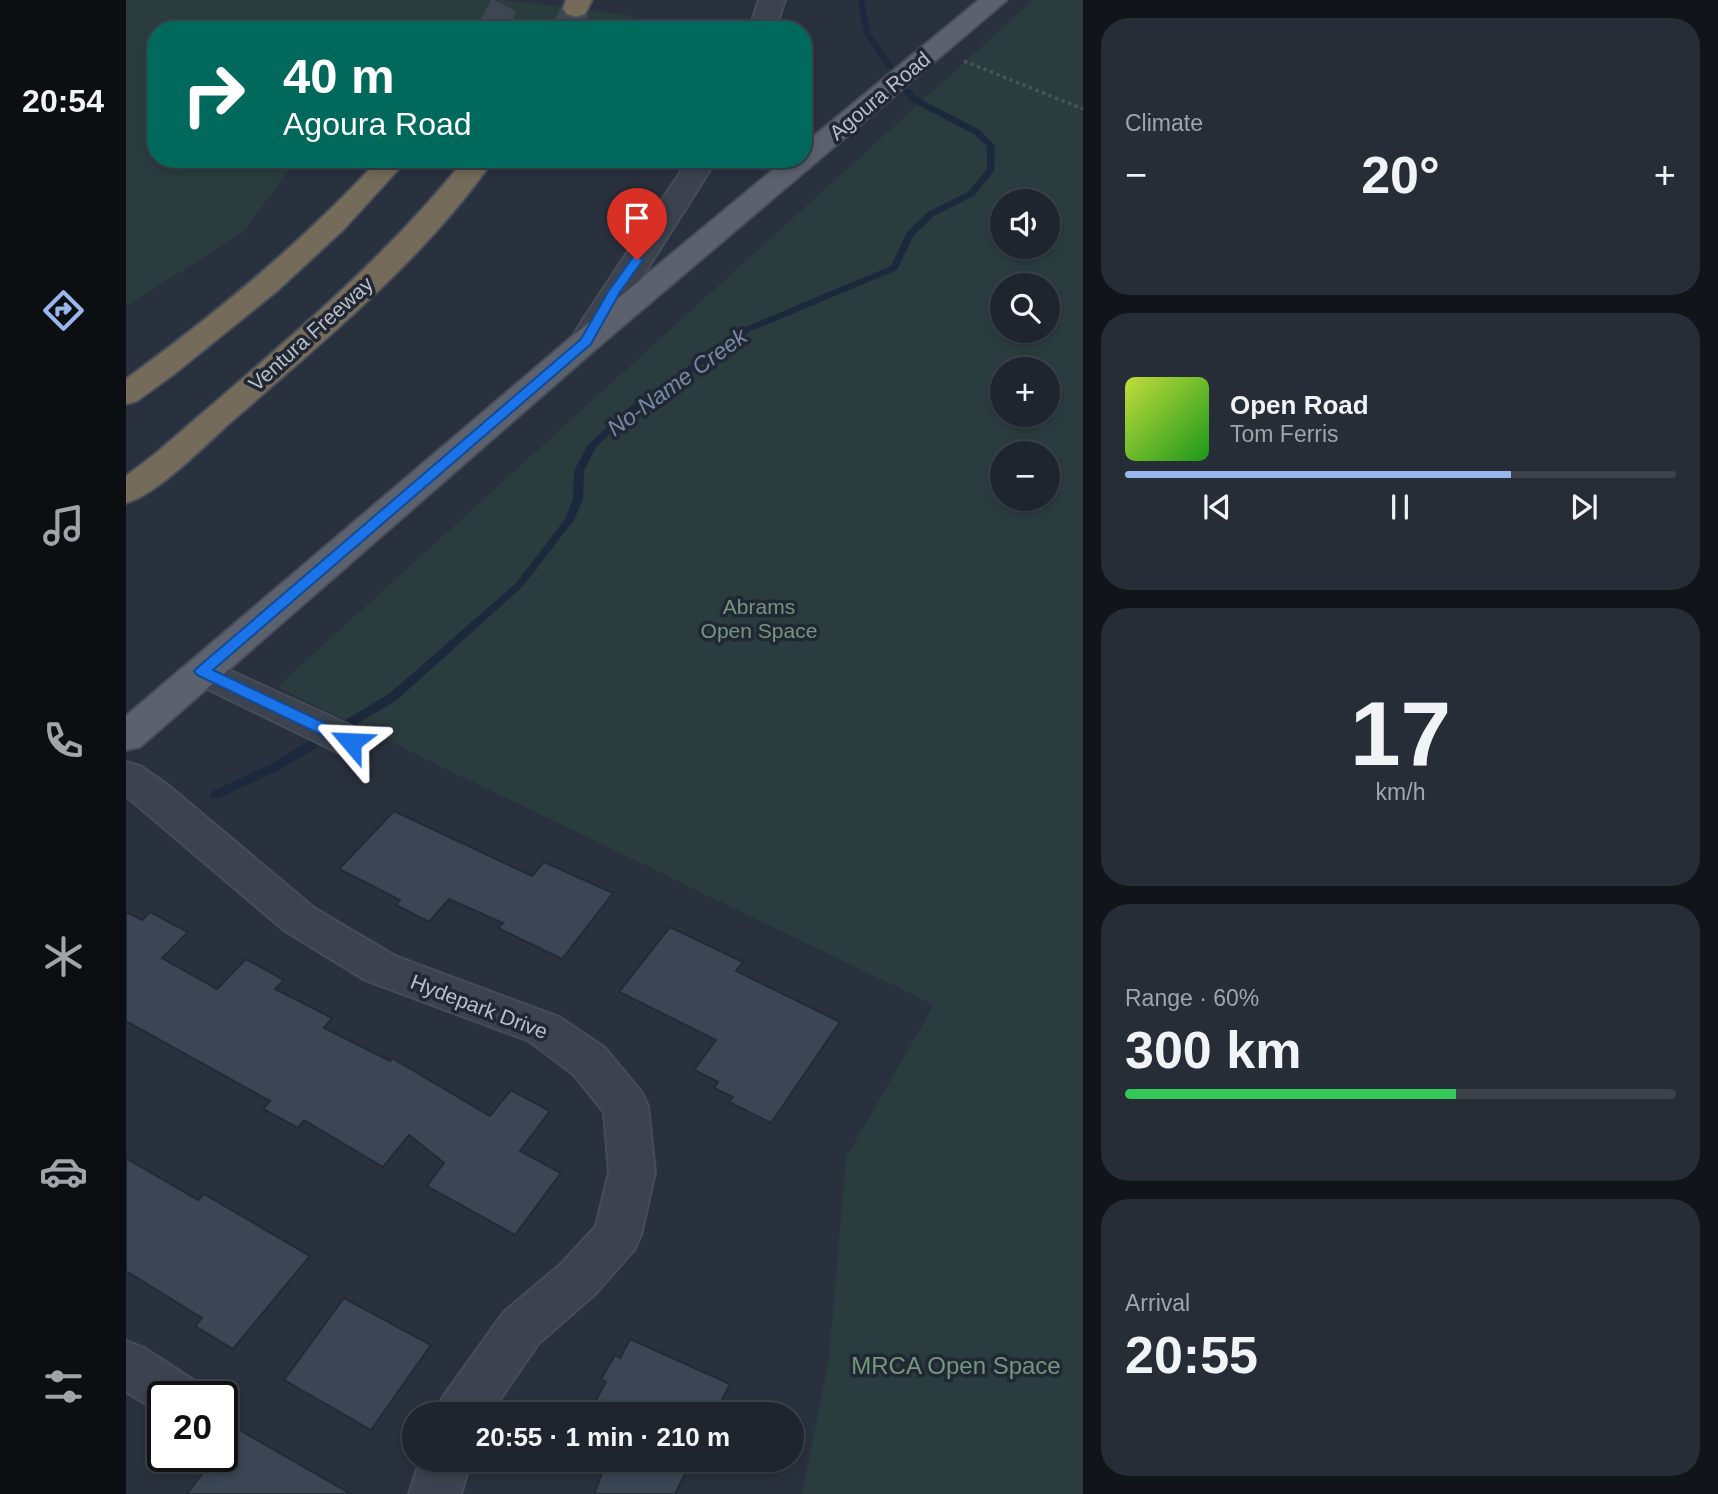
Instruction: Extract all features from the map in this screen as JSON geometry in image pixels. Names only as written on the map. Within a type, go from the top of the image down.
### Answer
[{"type":"highway","points":[[126,394],[192,346],[311,244],[385,168]]},
{"type":"highway","name":"Ventura Freeway","points":[[126,492],[167,461],[352,299],[434,217],[473,168]]},
{"type":"main road","name":"Agoura Road","points":[[812,152],[993,0]]},
{"type":"main road","name":"Agoura Road","points":[[126,737],[586,341],[793,168]]},
{"type":"street","points":[[765,21],[772,0]]},
{"type":"street","points":[[586,341],[614,292],[673,209],[698,168]]},
{"type":"street","points":[[202,671],[351,742]]},
{"type":"street","name":"Hydepark Drive","points":[[126,776],[155,796],[299,919],[380,968],[544,1029],[589,1061],[626,1106],[632,1172],[617,1235],[578,1279],[521,1328],[469,1402]]},
{"type":"street","points":[[126,1364],[152,1381]]},
{"type":"street","points":[[435,1494],[442,1472]]},
{"type":"path","points":[[936,49],[1083,109]]},
{"type":"green space","points":[[126,0],[504,0],[634,16],[632,21],[147,21],[147,168],[290,168],[243,232],[126,306]]},
{"type":"green space","name":"Abrams Open Space","points":[[1033,0],[1083,0],[1083,1494],[802,1494],[829,1358],[846,1158],[934,1005],[277,687]]},
{"type":"building","points":[[394,811],[532,876],[544,862],[613,893],[562,959],[498,928],[503,923],[449,899],[429,922],[396,905],[400,900],[339,869]]},
{"type":"building","points":[[126,912],[142,920],[150,912],[188,932],[162,958],[217,989],[246,959],[284,980],[275,989],[332,1018],[324,1028],[390,1061],[392,1058],[490,1116],[511,1090],[550,1111],[520,1151],[561,1173],[515,1235],[427,1186],[444,1163],[409,1135],[383,1167],[304,1120],[298,1128],[263,1109],[270,1101],[126,1021]]},
{"type":"building","points":[[670,927],[743,962],[736,971],[840,1022],[771,1123],[729,1102],[733,1097],[714,1088],[718,1082],[694,1070],[716,1040],[619,992]]},
{"type":"building","points":[[126,1158],[198,1200],[204,1194],[310,1256],[233,1349],[195,1326],[202,1318],[126,1271]]},
{"type":"building","points":[[344,1298],[431,1345],[371,1430],[284,1380]]},
{"type":"building","points":[[630,1339],[730,1384],[721,1402],[595,1402],[606,1382],[601,1379],[615,1355],[620,1358]]},
{"type":"building","points":[[238,1429],[351,1494],[187,1494],[203,1472],[238,1472]]},
{"type":"building","points":[[602,1472],[686,1472],[675,1494],[594,1494]]},
{"type":"waterway","name":"No-Name Creek","points":[[861,0],[867,33],[890,67]]},
{"type":"waterway","name":"No-Name Creek","points":[[215,795],[273,768],[393,697],[520,584],[569,520],[578,499],[579,471],[592,446],[627,413],[746,330],[894,268],[910,234],[931,214],[971,194],[991,169],[991,146],[977,132],[913,99],[907,91]]},
{"type":"tunnel","points":[[496,21],[507,0]]},
{"type":"tunnel","points":[[570,21],[576,9]]},
{"type":"route","points":[[351,742],[202,671],[347,550],[586,341],[614,292],[637,260]]},
{"type":"park label","name":"MRCA Open Space","points":[[956,1366]]}]
